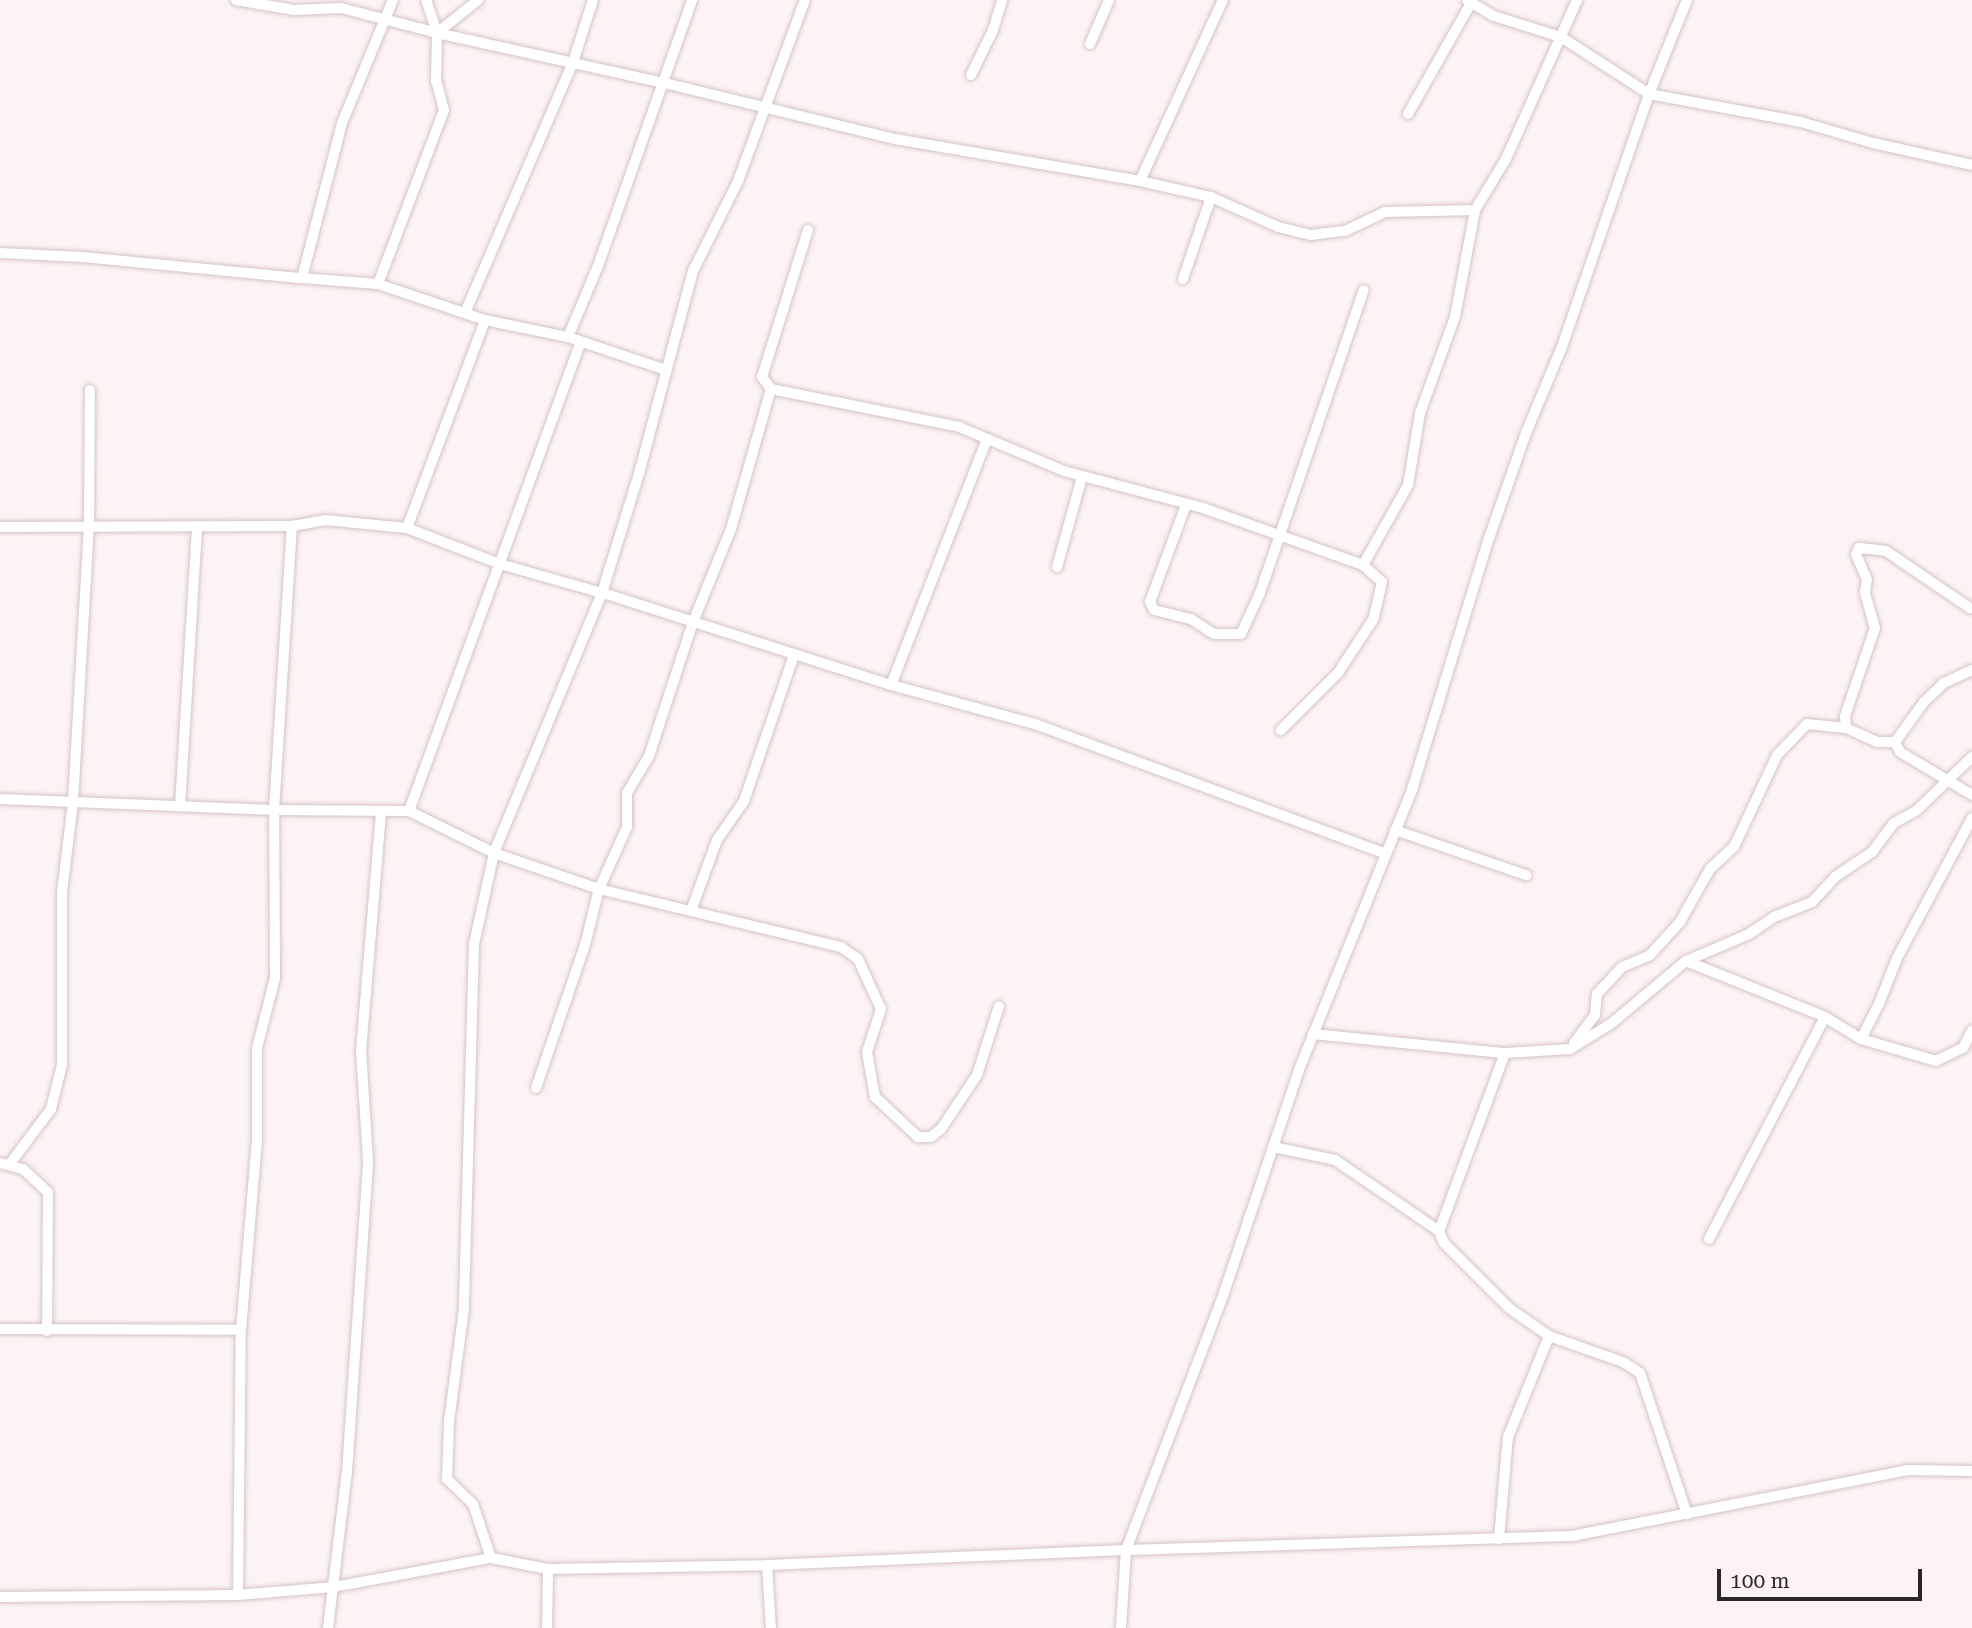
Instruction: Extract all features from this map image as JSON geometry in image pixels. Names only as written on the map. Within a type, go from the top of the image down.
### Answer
[{"type":"street","points":[[236,0],[295,10],[341,8],[437,33],[665,83],[895,139],[1140,181],[1211,197],[1278,227],[1311,235],[1345,231],[1385,212],[1475,210]]},
{"type":"street","points":[[302,278],[342,123],[393,0]]},
{"type":"street","points":[[378,284],[444,110],[436,80],[437,33],[426,0]]},
{"type":"street","points":[[437,33],[478,0]]},
{"type":"street","points":[[465,313],[573,62],[593,0]]},
{"type":"street","points":[[568,337],[598,266],[665,83],[692,0]]},
{"type":"street","points":[[491,1559],[473,1504],[447,1479],[449,1422],[464,1309],[474,944],[494,853],[602,593],[640,470],[693,271],[738,181],[805,0]]},
{"type":"street","points":[[971,75],[993,30],[1002,0]]},
{"type":"street","points":[[1090,44],[1109,0]]},
{"type":"street","points":[[1140,181],[1223,0]]},
{"type":"street","points":[[1363,565],[1408,485],[1420,412],[1455,317],[1475,210],[1506,159],[1577,0]]},
{"type":"street","points":[[1121,1628],[1126,1550],[1223,1296],[1313,1034],[1412,790],[1492,531],[1526,433],[1561,349],[1649,94],[1688,0]]},
{"type":"street","points":[[1408,114],[1469,1],[1494,16],[1561,37],[1649,94],[1801,122],[1873,143],[1972,165]]},
{"type":"street","points":[[1184,279],[1211,197]]},
{"type":"street","points":[[808,230],[762,377],[771,389],[958,427],[1082,477],[1186,505],[1363,565],[1382,582],[1374,618],[1338,673],[1281,730]]},
{"type":"street","points":[[0,253],[82,257],[378,284],[485,320],[568,337],[666,370]]},
{"type":"street","points":[[1186,505],[1150,602],[1154,610],[1191,619],[1214,634],[1241,634],[1260,593],[1364,290]]},
{"type":"street","points":[[407,528],[485,320]]},
{"type":"street","points":[[409,811],[581,341]]},
{"type":"street","points":[[536,1088],[585,944],[599,889],[627,827],[627,793],[649,756],[693,622],[731,529],[771,389]]},
{"type":"street","points":[[47,1331],[48,1192],[23,1169],[5,1164],[51,1109],[62,1065],[62,892],[74,802],[89,527],[90,390]]},
{"type":"street","points":[[891,685],[987,439]]},
{"type":"street","points":[[1057,567],[1082,477]]},
{"type":"street","points":[[0,527],[292,526],[325,520],[407,528],[500,564],[602,593],[891,685],[1035,724],[1386,854]]},
{"type":"street","points":[[238,1595],[241,1331],[257,1140],[257,1048],[275,978],[274,810],[292,526]]},
{"type":"street","points":[[180,806],[197,527]]},
{"type":"street","points":[[1846,727],[1845,716],[1875,628],[1865,592],[1867,580],[1856,554],[1859,548],[1886,551],[1970,608]]},
{"type":"street","points":[[691,911],[717,840],[744,801],[794,655]]},
{"type":"street","points":[[1895,742],[1924,702],[1944,683],[1972,670]]},
{"type":"street","points":[[1570,1049],[1595,1015],[1597,994],[1622,967],[1650,955],[1680,922],[1710,869],[1734,848],[1777,755],[1807,724],[1846,727],[1877,741],[1895,742]]},
{"type":"street","points":[[1895,742],[1900,752],[1972,795]]},
{"type":"street","points":[[1313,1034],[1505,1053],[1570,1049],[1612,1023],[1686,961],[1749,934],[1774,916],[1812,902],[1835,877],[1872,852],[1894,822],[1916,811],[1972,757]]},
{"type":"street","points":[[0,799],[274,810],[409,811],[494,853],[599,889],[841,947],[859,959],[881,1009],[867,1052],[875,1097],[918,1137],[931,1137],[941,1129],[977,1075],[999,1006]]},
{"type":"street","points":[[328,1628],[347,1472],[368,1161],[361,1051],[381,811]]},
{"type":"street","points":[[1861,1039],[1880,1004],[1897,958],[1972,818]]},
{"type":"street","points":[[1395,830],[1526,875]]},
{"type":"street","points":[[1686,961],[1825,1017],[1861,1039],[1936,1061],[1963,1048],[1972,1030]]},
{"type":"street","points":[[1709,1239],[1825,1017]]},
{"type":"street","points":[[1440,1231],[1505,1053]]},
{"type":"street","points":[[1273,1147],[1335,1160],[1440,1231],[1444,1243],[1509,1308],[1549,1336],[1623,1362],[1640,1373],[1687,1514]]},
{"type":"street","points":[[0,1329],[241,1331]]},
{"type":"street","points":[[1499,1539],[1508,1437],[1549,1336]]},
{"type":"street","points":[[0,1597],[238,1595],[334,1587],[491,1559],[548,1569],[1572,1536],[1908,1470],[1972,1471]]},
{"type":"street","points":[[767,1564],[771,1628]]},
{"type":"street","points":[[547,1628],[548,1569]]}]
